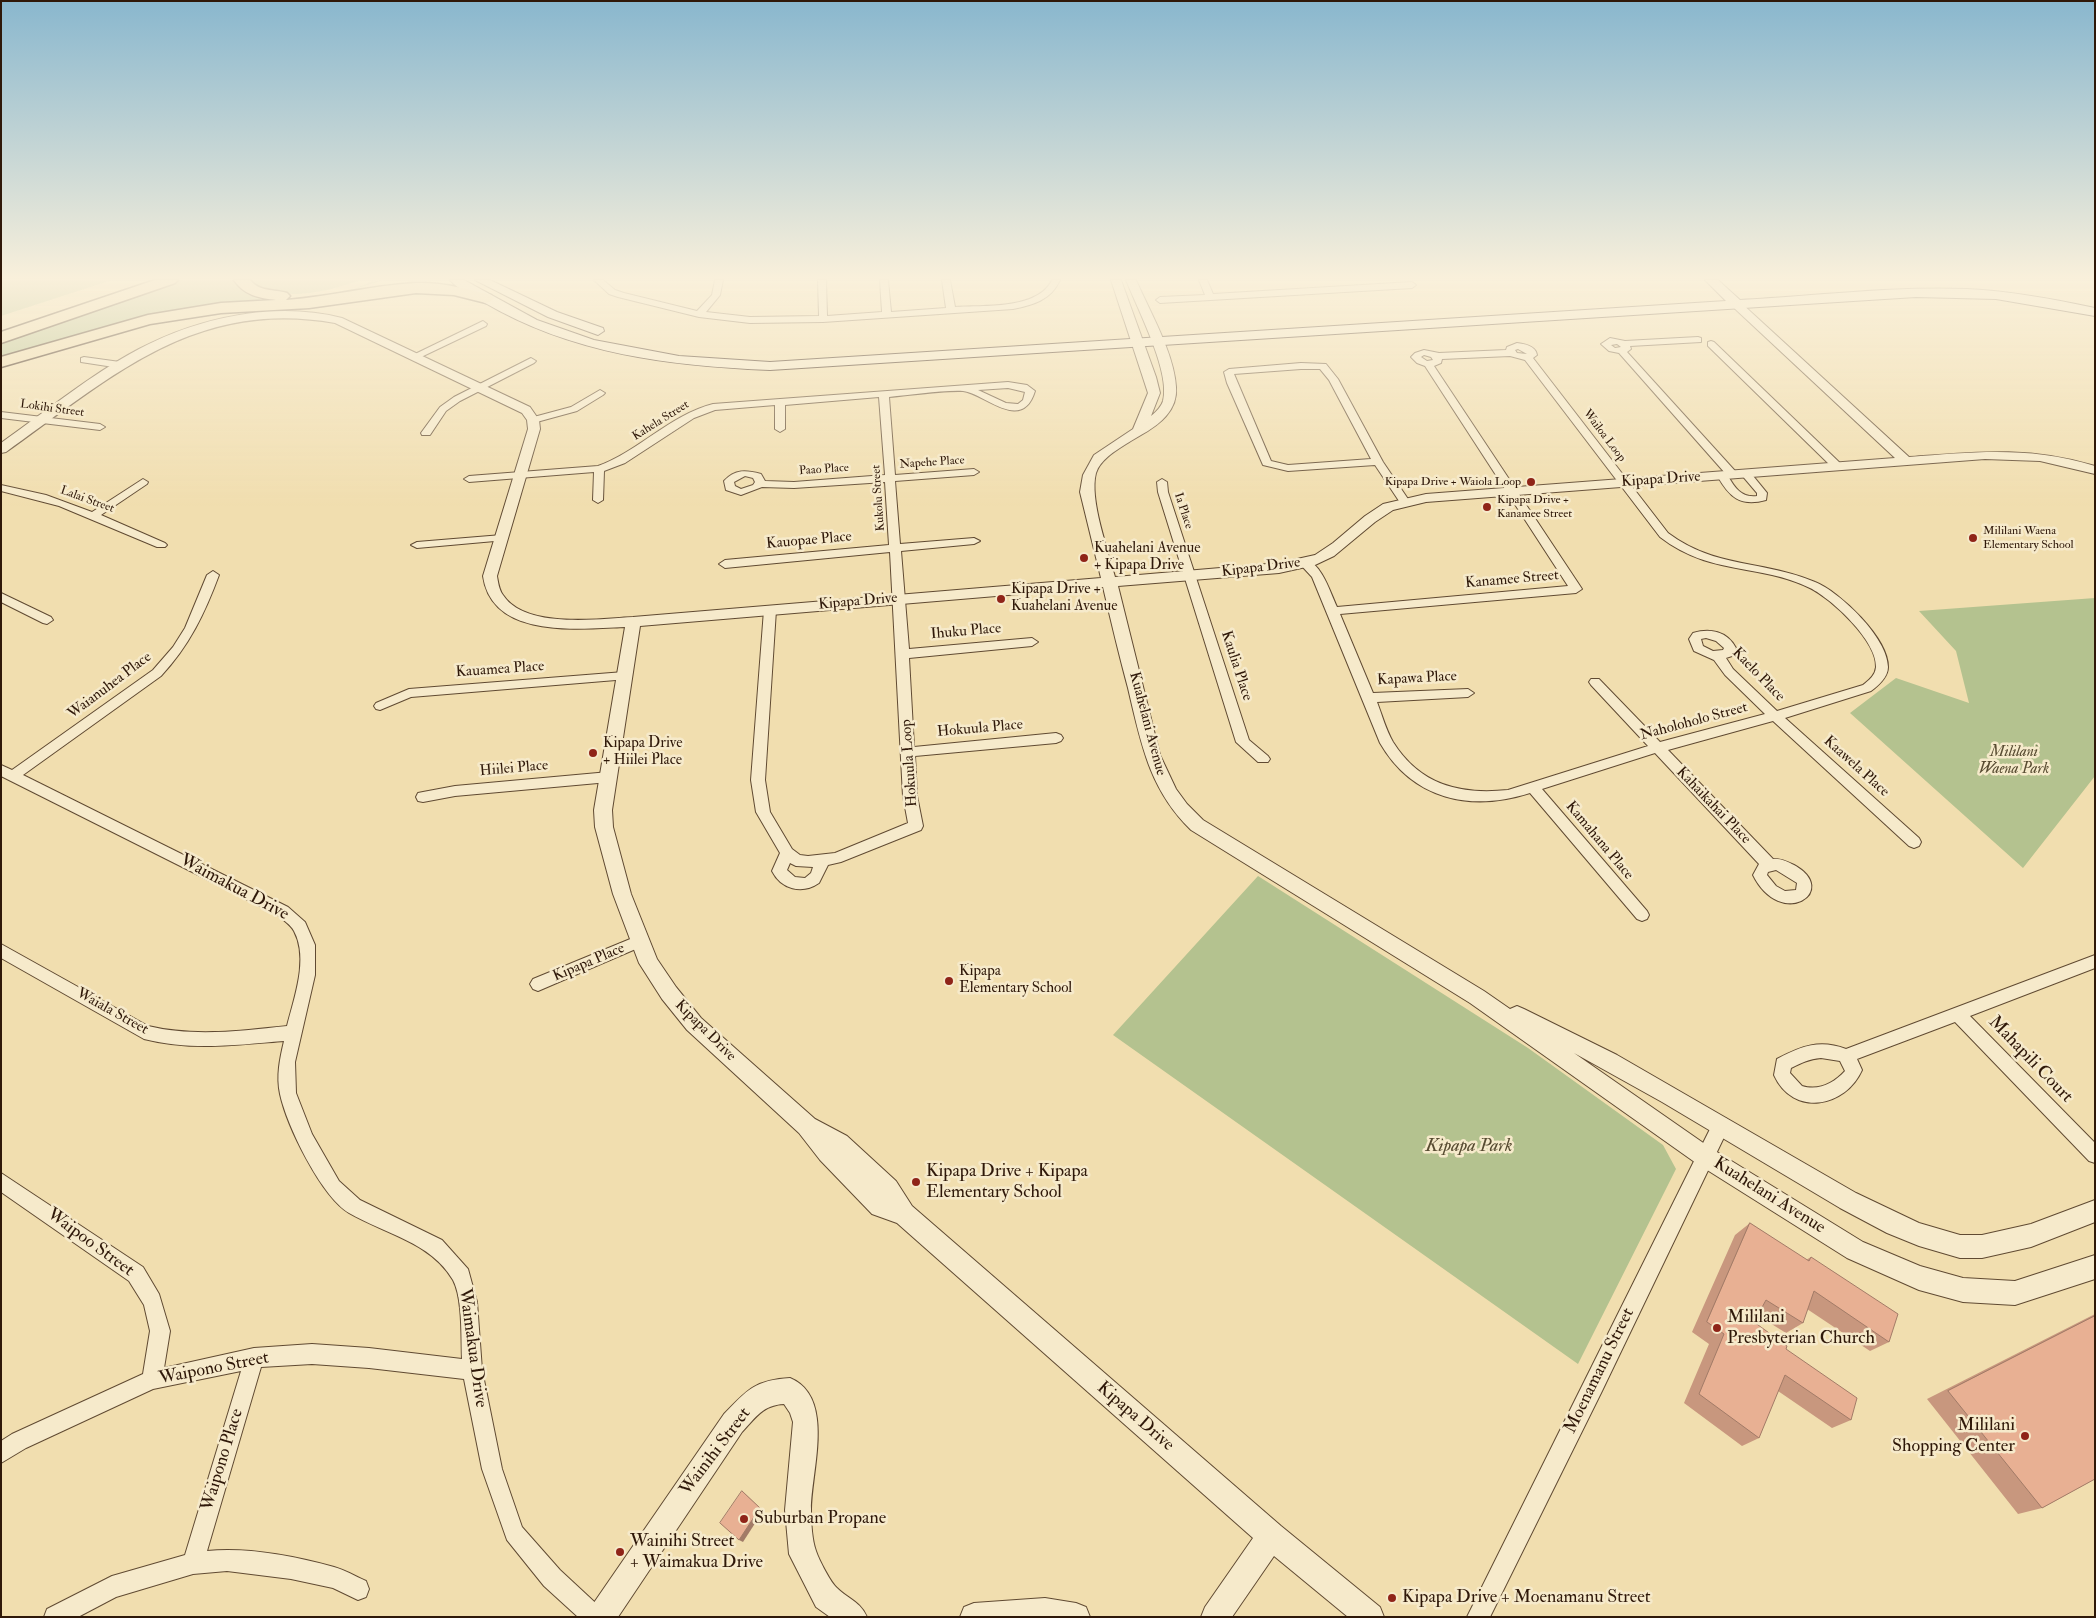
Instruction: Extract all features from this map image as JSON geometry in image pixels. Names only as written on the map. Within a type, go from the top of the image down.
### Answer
[{"type":"highway","points":[[1,362],[24,356]]},
{"type":"main road","points":[[647,356],[726,365],[770,366],[902,356]]},
{"type":"street","points":[[1,449],[136,356]]},
{"type":"street","points":[[416,356],[526,410],[533,420],[574,410],[600,393]]},
{"type":"street","points":[[1139,430],[1152,402],[1154,393],[1142,356]]},
{"type":"street","name":"Kuahelani Avenue","points":[[1161,356],[1168,376],[1170,399],[1160,417],[1104,454],[1091,469],[1087,492],[1152,755],[1167,792],[1197,825],[1477,997],[1704,1156],[1855,1250],[1919,1278],[1964,1290],[2015,1293],[2095,1267]]},
{"type":"street","name":"Wailoa Loop","points":[[1417,356],[1419,361],[1428,364],[1512,490]]},
{"type":"street","points":[[1428,364],[1438,361],[1437,356]]},
{"type":"street","name":"Wailoa Loop","points":[[1437,356],[1449,356]]},
{"type":"street","name":"Wailoa Loop","points":[[1515,356],[1528,357],[1624,483]]},
{"type":"street","points":[[1630,356],[1733,474]]},
{"type":"street","points":[[1723,356],[1836,465]]},
{"type":"street","points":[[1792,356],[1905,460]]},
{"type":"street","points":[[84,360],[120,365]]},
{"type":"street","points":[[426,434],[443,409],[479,387],[531,361]]},
{"type":"street","points":[[1378,462],[1288,468],[1267,463],[1229,372],[1323,366],[1333,379],[1378,462],[1405,502]]},
{"type":"street","name":"Kahela Street","points":[[469,479],[599,469],[621,461],[702,410],[732,404],[1008,386],[1024,388],[1030,391],[1023,404],[1013,408],[1005,407],[968,389]]},
{"type":"street","name":"Kukolu Street","points":[[884,395],[898,599]]},
{"type":"street","points":[[780,402],[780,428]]},
{"type":"street","name":"Lokihi Street","points":[[1,415],[100,428]]},
{"type":"street","name":"Kipapa Drive","points":[[533,420],[534,428],[490,576],[492,588],[497,599],[515,614],[533,621],[556,623],[633,622],[1279,568],[1305,563],[1335,548],[1371,517],[1390,506],[1426,498],[1984,455],[2032,455],[2095,470]]},
{"type":"street","points":[[598,500],[599,469]]},
{"type":"street","name":"Napehe Place","points":[[891,478],[974,472]]},
{"type":"street","name":"Paao Place","points":[[760,484],[794,485],[891,478]]},
{"type":"street","points":[[93,516],[143,482]]},
{"type":"street","name":"Ia Place","points":[[1162,482],[1163,492],[1189,575]]},
{"type":"street","name":"Naholoholo Street","points":[[1305,563],[1317,576],[1334,611],[1387,743],[1398,759],[1421,779],[1450,794],[1470,798],[1487,798],[1532,787],[1656,748],[1776,716],[1867,688],[1878,678],[1882,666],[1875,645],[1826,591],[1812,584],[1685,551],[1664,535],[1624,483]]},
{"type":"street","name":"Lalai Street","points":[[1,488],[30,494],[93,516],[162,544]]},
{"type":"street","name":"Kanamee Street","points":[[1334,611],[1576,589],[1512,490]]},
{"type":"street","points":[[417,545],[502,538]]},
{"type":"street","name":"Kauopae Place","points":[[725,564],[974,541]]},
{"type":"street","name":"Waianuhea Place","points":[[8,772],[145,682],[169,661],[188,636],[213,575]]},
{"type":"street","name":"Kaulia Place","points":[[1189,575],[1244,742],[1263,759]]},
{"type":"street","points":[[1,597],[47,620]]},
{"type":"street","name":"Hokuula Loop","points":[[787,853],[796,860],[808,862],[836,858],[916,826],[910,796],[903,654],[898,599]]},
{"type":"street","points":[[770,610],[758,780],[763,812],[787,853],[779,871],[784,878],[793,883],[803,884],[813,880],[818,873],[822,860]]},
{"type":"street","name":"Kipapa Drive","points":[[633,622],[603,810],[604,827],[622,894],[640,941],[649,963],[668,993],[694,1024],[807,1126],[828,1153],[880,1206],[904,1214],[1271,1536],[1370,1617]]},
{"type":"street","name":"Ihuku Place","points":[[903,654],[1032,642]]},
{"type":"street","name":"Kaelo Place","points":[[1718,656],[1729,672],[1776,716]]},
{"type":"street","name":"Kauamea Place","points":[[380,706],[409,693],[624,676]]},
{"type":"street","name":"Kahaikahai Place","points":[[1594,682],[1769,865]]},
{"type":"street","name":"Kapawa Place","points":[[1368,698],[1468,692]]},
{"type":"street","name":"Kaawela Place","points":[[1776,716],[1914,842]]},
{"type":"street","name":"Hokuula Place","points":[[908,752],[1056,738]]},
{"type":"street","name":"Waimakua Drive","points":[[8,772],[283,910],[300,926],[308,945],[307,975],[292,1033],[287,1062],[288,1093],[304,1138],[332,1187],[354,1206],[436,1246],[461,1276],[468,1302],[472,1370],[492,1469],[514,1532],[552,1578],[594,1617]]},
{"type":"street","name":"Hiilei Place","points":[[423,797],[455,791],[608,777]]},
{"type":"street","name":"Kamahana Place","points":[[1532,787],[1642,915]]},
{"type":"street","name":"Kipapa Place","points":[[538,984],[640,941]]},
{"type":"street","name":"Waiala Street","points":[[1,950],[144,1032],[161,1037],[182,1040],[213,1040],[292,1033]]},
{"type":"street","name":"Mahapili Court","points":[[1846,1056],[2095,961]]},
{"type":"street","name":"Kuahelani Avenue","points":[[1477,997],[1553,1032],[1721,1125],[1831,1190],[1889,1221],[1925,1237],[1964,1247],[2003,1244],[2095,1211]]},
{"type":"street","name":"Mahapili Court","points":[[1958,1014],[2095,1156]]},
{"type":"street","name":"Moenamanu Street","points":[[1478,1617],[1595,1384],[1704,1156],[1721,1125]]},
{"type":"street","name":"Waipoo Street","points":[[1,1181],[136,1274],[152,1300],[160,1331],[152,1380]]},
{"type":"street","name":"Waipono Street","points":[[1,1453],[19,1441],[152,1380],[254,1358],[312,1354],[350,1356],[472,1370]]},
{"type":"street","name":"Waipono Place","points":[[193,1563],[254,1358]]},
{"type":"street","name":"Wainihi Street","points":[[600,1617],[732,1423],[755,1400],[770,1392],[790,1392],[801,1406],[806,1422],[798,1510],[803,1554],[826,1597],[853,1617]]},
{"type":"street","points":[[1215,1617],[1271,1536]]},
{"type":"street","points":[[55,1617],[112,1587],[193,1563],[228,1560],[291,1568],[335,1578],[358,1589]]},
{"type":"street","points":[[974,1617],[1045,1612],[1076,1617]]},
{"type":"green space","points":[[1,356],[19,356],[1,360]]},
{"type":"green space","name":"Mililani Waena Park","points":[[2095,598],[2095,776],[2023,868],[1850,713],[1896,678],[1969,703],[1956,651],[1919,611]]},
{"type":"green space","name":"Kipapa Park","points":[[1258,876],[1528,1048],[1663,1145],[1676,1169],[1578,1364],[1113,1035]]},
{"type":"building","points":[[1750,1223],[1809,1261],[1811,1257],[1898,1314],[1889,1342],[1814,1291],[1803,1323],[1766,1300],[1754,1322],[1787,1346],[1786,1349],[1857,1398],[1851,1420],[1785,1375],[1759,1438],[1699,1394],[1724,1334],[1707,1322]]},
{"type":"building","name":"Mililani Shopping Center","points":[[2095,1316],[2095,1479],[2042,1508],[1948,1391]]},
{"type":"building","name":"Suburban Propane","points":[[742,1491],[760,1508],[739,1540],[720,1523]]},
{"type":"place","name":"Kipapa Drive + Waiola Loop","points":[[1531,482]]},
{"type":"place","name":"Kipapa Drive + Kanamee Street","points":[[1487,507]]},
{"type":"place","name":"Mililani Waena Elementary School","points":[[1973,538]]},
{"type":"place","name":"Kuahelani Avenue + Kipapa Drive","points":[[1084,558]]},
{"type":"place","name":"Kipapa Drive + Kuahelani Avenue","points":[[1001,599]]},
{"type":"place","name":"Kipapa Drive + Hiilei Place","points":[[593,753]]},
{"type":"place","name":"Kipapa Elementary School","points":[[949,981]]},
{"type":"place","name":"Kipapa Drive + Kipapa Elementary School","points":[[916,1182]]},
{"type":"place","name":"Mililani Presbyterian Church","points":[[1717,1328]]},
{"type":"place","name":"Mililani Shopping Center","points":[[2025,1436]]},
{"type":"place","name":"Suburban Propane","points":[[744,1519]]},
{"type":"place","name":"Wainihi Street + Waimakua Drive","points":[[620,1552]]},
{"type":"place","name":"Kipapa Drive + Moenamanu Street","points":[[1392,1598]]}]
